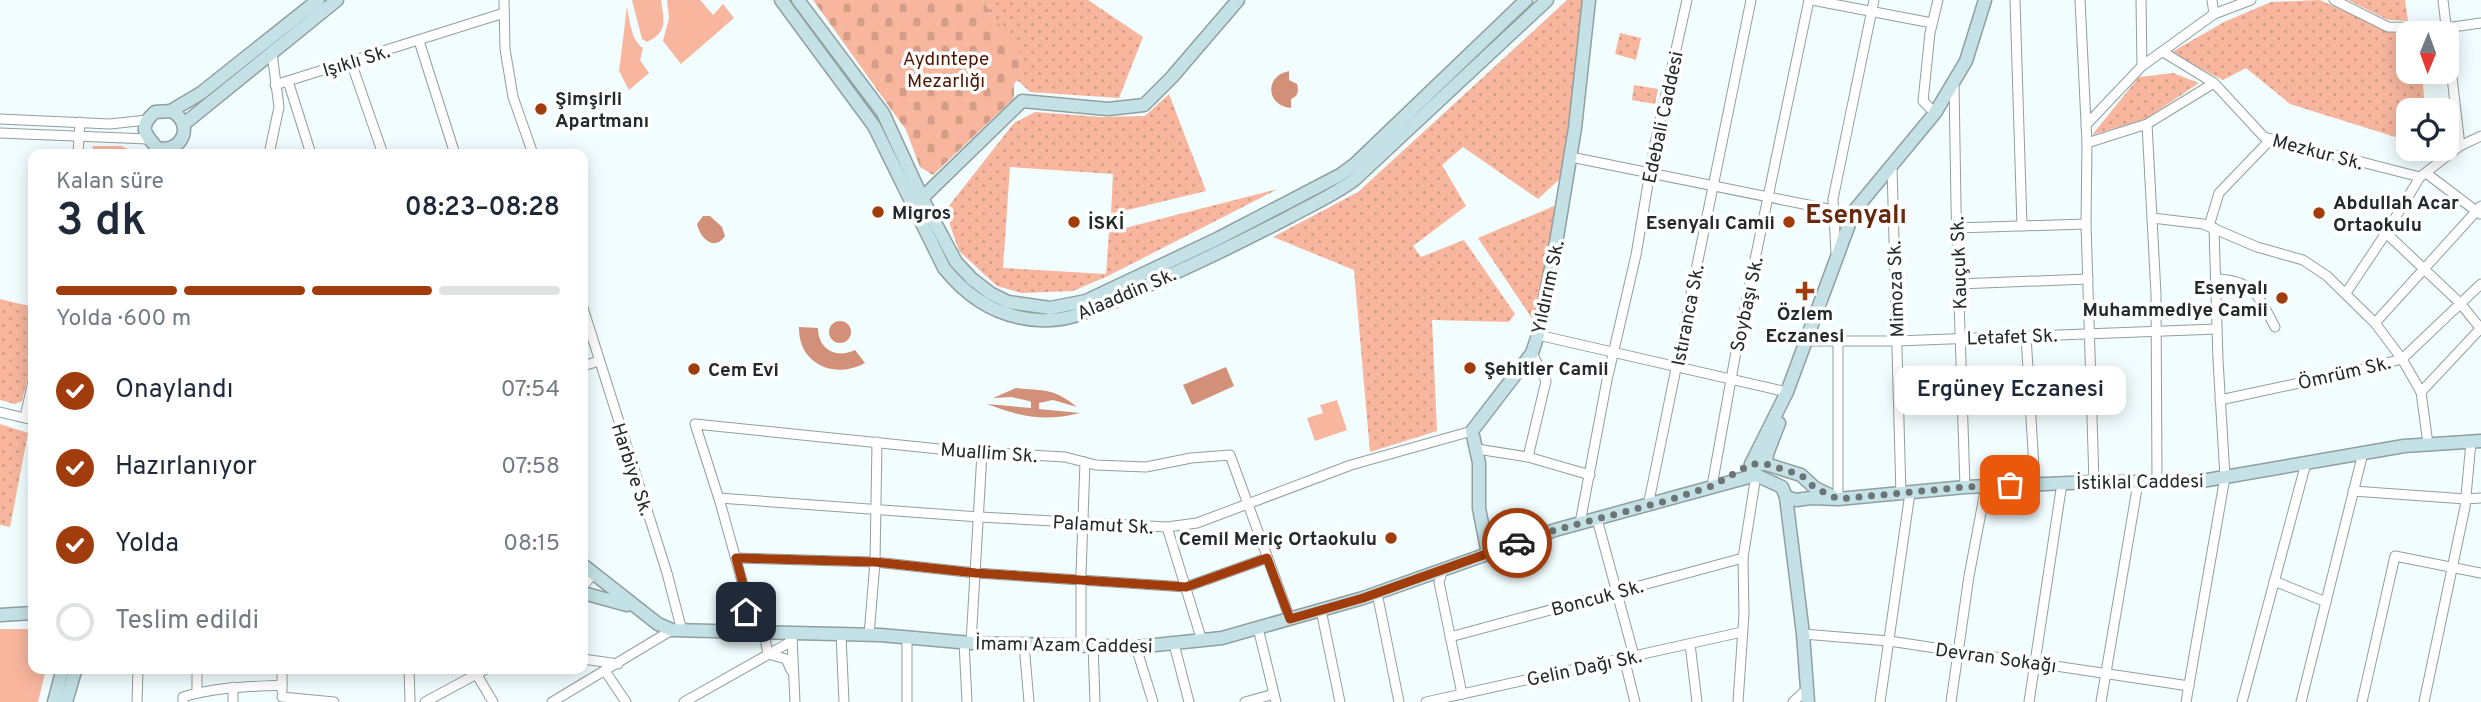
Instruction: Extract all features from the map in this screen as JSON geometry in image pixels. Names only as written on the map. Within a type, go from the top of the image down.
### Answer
[{"type":"street","points":[[184,124],[318,0]]},
{"type":"street","points":[[171,111],[337,0]]},
{"type":"street","points":[[504,0],[505,49],[513,97],[531,149]]},
{"type":"street","name":"Alaaddin Sk.","points":[[781,0],[874,126],[956,262],[972,279],[999,298],[1050,308],[1086,301],[1221,245],[1335,193],[1354,180],[1547,0]]},
{"type":"street","name":"Alaaddin Sk.","points":[[798,0],[883,113],[918,202]]},
{"type":"street","points":[[918,202],[1022,101],[1108,109],[1144,105],[1172,78],[1238,0]]},
{"type":"street","name":"Alaaddin Sk.","points":[[1221,245],[1340,175],[1526,0]]},
{"type":"street","name":"Yıldırım Sk.","points":[[1472,431],[1532,353],[1538,335],[1570,157],[1588,0]]},
{"type":"street","name":"Edebali Caddesi","points":[[1580,523],[1687,0]]},
{"type":"street","name":"Istıranca Sk.","points":[[1648,506],[1752,0]]},
{"type":"street","points":[[1810,0],[1932,23]]},
{"type":"street","name":"Soybaşı Sk.","points":[[1712,486],[1731,380],[1810,0]]},
{"type":"street","points":[[1836,258],[1833,210],[1835,186],[1874,0]]},
{"type":"street","points":[[1935,113],[1923,101],[1932,23],[1938,0]]},
{"type":"street","points":[[1738,702],[1743,558],[1754,470],[1807,341],[1854,211],[1935,113],[1966,61],[1986,0]]},
{"type":"street","points":[[2015,0],[2022,226]]},
{"type":"street","points":[[2080,0],[2087,143],[2086,224],[2094,482]]},
{"type":"street","points":[[2141,0],[2142,66]]},
{"type":"street","points":[[2212,0],[2214,14]]},
{"type":"street","points":[[2085,125],[2142,66],[2214,14],[2251,0]]},
{"type":"street","points":[[2334,0],[2388,27],[2396,27]]},
{"type":"street","points":[[2442,0],[2445,21]]},
{"type":"street","points":[[797,21],[807,12]]},
{"type":"street","name":"Işıklı Sk.","points":[[275,85],[504,13]]},
{"type":"street","points":[[2459,26],[2481,23]]},
{"type":"street","points":[[805,33],[817,24]]},
{"type":"street","points":[[419,41],[453,149]]},
{"type":"street","points":[[270,46],[279,107],[270,149]]},
{"type":"street","name":"Mezkur Sk.","points":[[2163,52],[2214,83],[2264,137],[2423,175]]},
{"type":"street","points":[[351,62],[381,149]]},
{"type":"street","points":[[288,81],[308,149]]},
{"type":"street","name":"Kauçuk Sk.","points":[[1954,81],[1965,487]]},
{"type":"street","points":[[2087,143],[2147,124],[2214,83]]},
{"type":"street","points":[[0,133],[80,136],[155,147],[170,149],[182,148],[182,118],[171,111],[160,110],[148,120],[145,126],[155,147]]},
{"type":"street","points":[[0,119],[110,124],[148,120]]},
{"type":"street","points":[[79,149],[80,122]]},
{"type":"street","points":[[2147,124],[2156,331],[2157,483]]},
{"type":"street","points":[[2459,146],[2481,136]]},
{"type":"street","points":[[2186,702],[2225,477],[2212,227],[2219,193],[2271,139]]},
{"type":"street","points":[[1570,157],[1833,210]]},
{"type":"street","points":[[2346,293],[2423,175],[2440,161]]},
{"type":"street","name":"Mimoza Sk.","points":[[1880,702],[1905,494],[1896,341],[1892,167]]},
{"type":"street","points":[[2375,323],[2480,211],[2423,175]]},
{"type":"street","points":[[2152,218],[2212,227],[2257,247],[2303,260],[2346,293],[2375,323],[2402,359],[2421,392],[2428,444]]},
{"type":"street","points":[[1956,228],[2086,224]]},
{"type":"street","points":[[2386,233],[2425,268],[2481,328],[2421,392]]},
{"type":"street","points":[[1958,284],[2088,279]]},
{"type":"street","points":[[2216,279],[2231,280],[2256,292],[2275,327]]},
{"type":"street","name":"Ömrüm Sk.","points":[[2220,400],[2402,359],[2481,284]]},
{"type":"street","name":"Harbiye Sk.","points":[[588,325],[667,573],[677,631]]},
{"type":"street","name":"Letafet Sk.","points":[[1807,341],[1896,341],[2217,329]]},
{"type":"street","points":[[1538,335],[1787,392]]},
{"type":"street","points":[[2026,336],[2035,484]]},
{"type":"street","points":[[1754,470],[1766,464],[1801,475],[1815,488],[1838,499],[1838,341]]},
{"type":"street","points":[[1528,457],[1546,381],[1532,353]]},
{"type":"street","points":[[588,364],[599,361]]},
{"type":"street","points":[[1766,464],[1767,454],[1786,407],[1787,392]]},
{"type":"street","points":[[0,412],[28,418]]},
{"type":"street","name":"Muallim Sk.","points":[[719,498],[695,424],[982,453],[1065,457],[1096,465],[1146,467],[1191,458],[1230,455],[1247,505]]},
{"type":"street","points":[[1472,431],[1477,449],[1479,508],[1488,554]]},
{"type":"street","name":"Palamut Sk.","points":[[719,498],[979,517],[1167,527],[1197,523],[1351,465],[1472,431]]},
{"type":"street","points":[[870,635],[875,562],[877,442]]},
{"type":"street","points":[[2424,702],[2453,568],[2476,442]]},
{"type":"street","name":"İstiklal Caddesi","points":[[1792,496],[1838,499],[1986,486],[2196,482],[2404,446],[2476,442]]},
{"type":"street","points":[[1477,449],[1528,457],[1590,475]]},
{"type":"street","points":[[967,702],[967,642],[976,573],[982,453]]},
{"type":"street","points":[[2301,702],[2363,453]]},
{"type":"street","points":[[1086,462],[1081,580],[1095,702]]},
{"type":"street","points":[[2242,702],[2306,464]]},
{"type":"street","points":[[1754,470],[1792,496]]},
{"type":"street","name":"İmamı Azam Caddesi","points":[[677,631],[764,633],[792,637],[870,635],[1024,645],[1136,647],[1202,641],[1222,638],[1377,593],[1555,530],[1648,506],[1754,470]]},
{"type":"street","points":[[1793,474],[1786,477],[1792,496],[1792,542],[1808,696],[1793,702]]},
{"type":"street","points":[[1792,496],[1808,489],[1807,481]]},
{"type":"street","points":[[2029,702],[2062,483]]},
{"type":"street","points":[[2101,702],[2138,483]]},
{"type":"street","points":[[1951,702],[1969,576],[1986,486]]},
{"type":"street","points":[[2354,491],[2481,498]]},
{"type":"street","points":[[719,498],[745,592],[748,633]]},
{"type":"street","points":[[1247,505],[1290,619]]},
{"type":"street","points":[[1597,519],[1617,591],[1635,702]]},
{"type":"street","points":[[1167,527],[1202,641]]},
{"type":"street","points":[[2362,702],[2395,556],[2481,573]]},
{"type":"street","points":[[736,558],[875,562],[976,573],[1186,587],[1267,558]]},
{"type":"street","name":"Boncuk Sk.","points":[[1450,637],[1743,558]]},
{"type":"street","points":[[588,570],[658,624],[677,631]]},
{"type":"street","points":[[1443,570],[1439,582],[1462,694]]},
{"type":"street","points":[[588,580],[593,574]]},
{"type":"street","points":[[2274,581],[2326,602]]},
{"type":"street","points":[[1377,593],[1399,702]]},
{"type":"street","points":[[588,594],[634,606]]},
{"type":"street","points":[[1321,610],[1340,702]]},
{"type":"street","points":[[0,615],[28,613]]},
{"type":"street","points":[[1245,702],[1275,698],[1258,628]]},
{"type":"street","points":[[552,702],[677,631]]},
{"type":"street","name":"Gelin Dağı Sk.","points":[[1426,702],[1742,632]]},
{"type":"street","points":[[764,633],[768,654]]},
{"type":"street","name":"Devran Sokağı","points":[[1803,634],[1889,641],[2189,686]]},
{"type":"street","points":[[841,635],[844,702]]},
{"type":"street","points":[[684,702],[768,654],[792,637]]},
{"type":"street","points":[[792,637],[795,702]]},
{"type":"street","points":[[906,637],[907,702]]},
{"type":"street","points":[[1174,644],[1189,702]]},
{"type":"street","points":[[1690,644],[1697,702]]},
{"type":"street","points":[[1024,645],[1029,702]]},
{"type":"street","points":[[1136,647],[1153,702]]},
{"type":"street","points":[[768,654],[786,659],[794,682]]},
{"type":"street","points":[[588,660],[618,664]]},
{"type":"street","points":[[605,671],[625,702]]},
{"type":"street","points":[[54,702],[61,674]]},
{"type":"street","points":[[66,702],[74,674]]},
{"type":"street","points":[[137,702],[138,674]]},
{"type":"street","points":[[197,674],[197,693]]},
{"type":"street","points":[[282,674],[282,699],[334,702]]},
{"type":"street","points":[[409,674],[410,702]]},
{"type":"street","points":[[425,702],[477,675],[493,702]]},
{"type":"street","points":[[183,702],[183,697],[197,693],[233,687],[282,685]]},
{"type":"street","points":[[233,687],[233,702]]},
{"type":"green space","points":[[632,0],[661,0],[663,25],[658,34],[647,42],[642,39]]},
{"type":"green space","points":[[667,0],[700,0],[713,15],[723,4],[734,18],[681,64],[663,41],[669,18]]},
{"type":"green space","name":"Aydıntepe Mezarlığı","points":[[813,0],[982,0],[1029,67],[1014,84],[1014,98],[933,175],[920,167],[906,130]]},
{"type":"green space","points":[[982,0],[1088,0],[1143,37],[1119,98],[1030,92],[1017,80],[1028,67]]},
{"type":"green space","points":[[1567,0],[1584,0],[1563,176],[1538,199],[1463,147],[1442,165],[1466,206],[1413,246],[1421,257],[1464,240],[1515,314],[1509,322],[1432,320],[1437,431],[1370,452],[1354,270],[1273,237],[1358,192]]},
{"type":"green space","points":[[2320,0],[2387,31],[2396,32],[2396,84],[2423,84],[2424,98],[2396,98],[2396,137],[2290,104],[2246,68],[2223,80],[2170,53],[2224,22],[2271,2]]},
{"type":"green space","points":[[2348,0],[2405,0],[2408,21],[2388,20]]},
{"type":"green space","points":[[627,7],[633,35],[643,48],[640,60],[649,73],[629,90],[619,71]]},
{"type":"green space","points":[[1620,33],[1641,38],[1636,60],[1615,54]]},
{"type":"green space","points":[[2173,73],[2199,83],[2144,120],[2092,135],[2139,77]]},
{"type":"green space","points":[[1634,85],[1658,89],[1655,104],[1632,100]]},
{"type":"green space","points":[[1169,94],[1206,191],[1111,214],[1113,174],[1010,167],[1003,268],[1106,274],[1109,232],[1278,189],[1108,276],[1073,291],[1022,293],[997,286],[959,251],[950,225],[948,207],[1014,123],[1035,112],[1101,117],[1145,116]]},
{"type":"green space","points":[[93,146],[121,146],[128,149],[93,149]]},
{"type":"green space","points":[[1559,204],[1535,323],[1478,238]]},
{"type":"green space","points":[[0,299],[28,306],[28,376],[22,401],[15,404],[0,400]]},
{"type":"green space","points":[[1337,400],[1347,430],[1315,441],[1307,418],[1323,413],[1320,405]]},
{"type":"green space","points":[[0,424],[28,433],[10,527],[0,525]]},
{"type":"green space","points":[[0,629],[28,629],[28,674],[45,674],[38,702],[0,702]]},
{"type":"shaded area","points":[[1289,71],[1289,80],[1297,84],[1298,89],[1297,95],[1291,99],[1291,108],[1277,102],[1271,91],[1275,79]]},
{"type":"shaded area","points":[[703,216],[710,216],[722,227],[725,236],[721,241],[712,243],[701,234],[697,224]]},
{"type":"shaded area","points":[[836,321],[844,321],[851,328],[851,336],[844,343],[836,343],[829,336],[829,328]]},
{"type":"shaded area","points":[[799,327],[818,328],[821,342],[830,351],[848,353],[855,350],[865,363],[842,370],[820,365],[805,351],[800,340]]},
{"type":"shaded area","points":[[1226,367],[1234,386],[1192,405],[1183,385]]},
{"type":"shaded area","points":[[1016,388],[1055,393],[1077,407],[1053,400],[1039,403],[1039,409],[1080,413],[1033,417],[987,404],[1031,408],[1029,401],[1011,397],[993,398]]},
{"type":"way so far","points":[[1517,543],[1712,486],[1751,464],[1766,464],[1801,475],[1815,488],[1838,499],[2010,485]]},
{"type":"place","name":"Şimşirli Apartmanı","points":[[541,109]]},
{"type":"place","name":"Migros","points":[[878,212]]},
{"type":"place","name":"Abdullah Acar Ortaokulu","points":[[2319,213]]},
{"type":"place","name":"İSKİ","points":[[1074,222]]},
{"type":"place","name":"Esenyalı Camii","points":[[1789,222]]},
{"type":"place","name":"Özlem Eczanesi","points":[[1805,291]]},
{"type":"place","name":"Esenyalı Muhammediye Camii","points":[[2282,298]]},
{"type":"place","name":"Şehitler Camii","points":[[1470,368]]},
{"type":"place","name":"Cem Evi","points":[[694,369]]},
{"type":"place","name":"Ergüney Eczanesi","points":[[2010,485]]},
{"type":"place","name":"Cemil Meriç Ortaokulu","points":[[1391,538]]},
{"type":"district","name":"Esenyalı","points":[[1856,214]]},
{"type":"route","points":[[746,612],[745,592],[736,558],[875,562],[976,573],[1186,587],[1267,558],[1290,619],[1363,598],[1517,543]]}]
